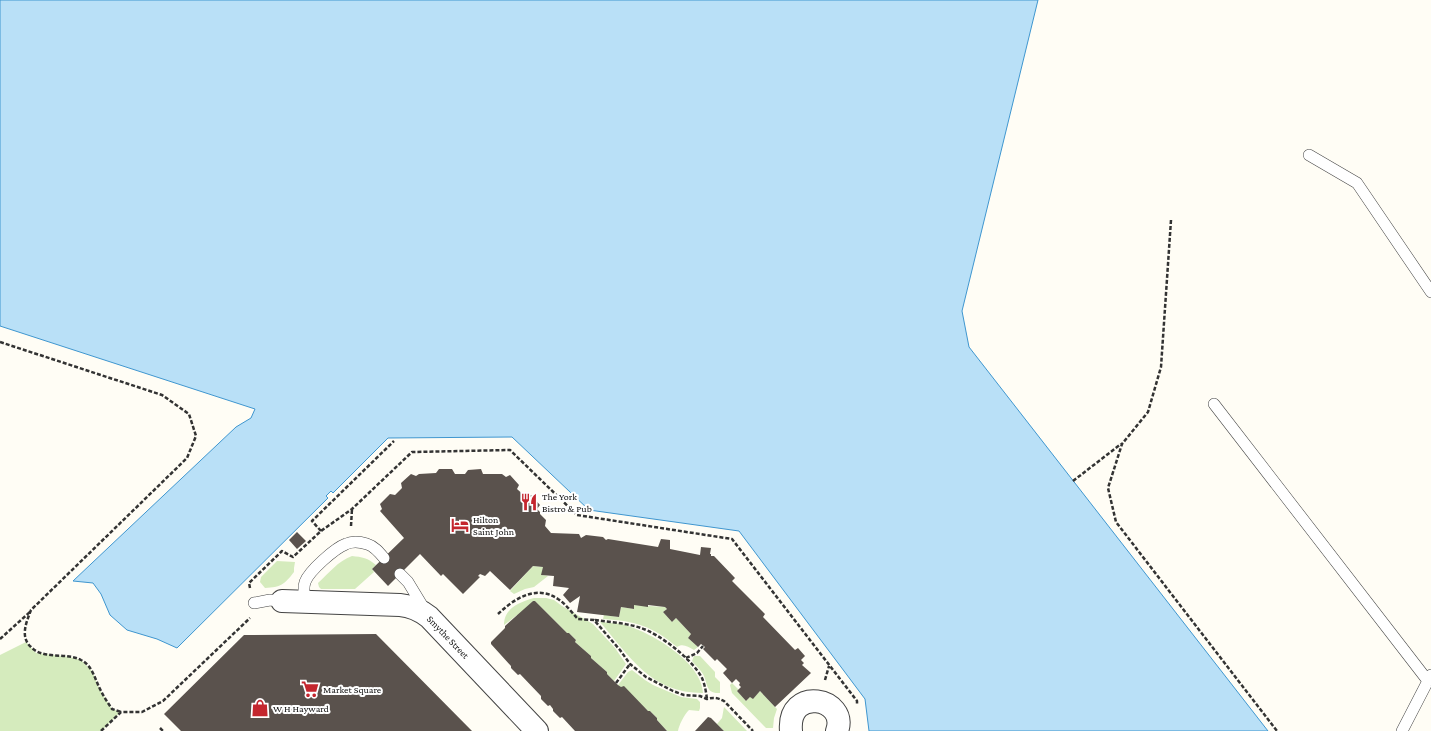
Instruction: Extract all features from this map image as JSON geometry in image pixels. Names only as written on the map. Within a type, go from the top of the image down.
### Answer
[{"type":"street","name":"Smythe Street","points":[[282,601],[400,605],[410,606],[419,610],[429,617],[538,731]]},
{"type":"street","points":[[791,731],[791,724],[795,712],[802,704],[812,700],[825,703],[832,709],[838,718],[839,723],[837,731]]},
{"type":"lane","points":[[1309,155],[1357,183],[1431,292]]},
{"type":"lane","points":[[1214,404],[1429,678],[1402,731]]},
{"type":"lane","points":[[304,601],[305,582],[311,573],[344,544],[359,542],[368,544],[384,558]]},
{"type":"lane","points":[[400,574],[408,582],[429,617]]},
{"type":"lane","points":[[254,603],[270,600],[282,601]]},
{"type":"path","points":[[1073,481],[1122,444],[1148,412],[1161,367],[1171,220]]},
{"type":"path","points":[[0,342],[162,395],[190,414],[196,436],[187,458],[0,639]]},
{"type":"path","points":[[322,530],[312,521],[394,441]]},
{"type":"path","points":[[1122,444],[1108,488],[1116,522],[1277,731]]},
{"type":"path","points":[[31,610],[26,624],[26,642],[36,653],[70,657],[81,660],[92,670],[100,690],[112,709],[121,712],[142,712],[163,701],[251,617],[254,603],[249,583],[282,551],[293,557],[322,530],[352,509],[412,452],[510,450],[577,515],[732,539],[857,701],[858,708]]},
{"type":"path","points":[[498,614],[516,599],[526,594],[537,593],[559,599],[578,619],[624,623],[642,628],[658,637],[686,658],[703,679],[707,699]]},
{"type":"path","points":[[594,620],[630,664],[646,677],[673,691],[700,696],[707,699],[713,697],[719,698],[724,701],[753,731]]},
{"type":"path","points":[[686,658],[698,653],[703,646]]},
{"type":"path","points":[[616,683],[630,664]]},
{"type":"path","points":[[101,731],[121,712]]},
{"type":"path","points":[[160,728],[163,731]]},
{"type":"green space","points":[[352,556],[365,558],[376,565],[372,569],[374,572],[355,589],[321,589],[319,587],[318,583],[342,561]]},
{"type":"green space","points":[[277,561],[295,562],[294,572],[288,580],[282,584],[275,587],[265,588],[260,582],[261,577]]},
{"type":"green space","points":[[533,566],[543,567],[542,575],[548,576],[534,587],[514,594],[510,591]]},
{"type":"green space","points":[[534,598],[554,600],[593,624],[615,648],[626,664],[614,681],[607,674],[607,672],[591,658],[591,656],[575,642],[576,640],[535,601],[533,601],[519,615],[504,625],[507,614],[510,610],[518,604]]},
{"type":"green space","points":[[634,605],[665,607],[667,609],[663,612],[672,622],[676,618],[691,634],[688,638],[698,647],[694,650],[683,645],[677,647],[651,629],[625,621],[603,619],[604,615],[619,617],[621,607],[634,609]]},
{"type":"green space","points":[[600,622],[622,624],[636,629],[674,650],[694,670],[700,682],[703,693],[669,687],[656,680],[633,660]]},
{"type":"green space","points":[[26,642],[36,653],[70,657],[81,660],[92,671],[100,690],[112,709],[121,712],[101,731],[0,731],[0,655]]},
{"type":"green space","points":[[694,656],[700,656],[715,672],[715,677],[720,682],[720,693],[715,693],[709,690],[703,674],[692,661]]},
{"type":"green space","points":[[632,670],[653,685],[681,697],[697,699],[700,702],[699,711],[689,710],[682,720],[678,731],[667,731],[650,711],[648,711],[618,685],[628,672]]},
{"type":"green space","points":[[732,683],[739,690],[737,691],[746,701],[750,697],[753,698],[760,691],[777,709],[773,728],[766,728],[732,693],[730,685]]},
{"type":"green space","points":[[724,707],[747,731],[724,731],[717,724],[722,718]]},
{"type":"water","points":[[0,0],[1038,0],[962,311],[969,347],[1268,731],[869,731],[865,699],[739,531],[589,510],[512,437],[388,438],[333,493],[331,491],[326,496],[328,498],[177,648],[157,639],[127,630],[110,615],[101,594],[93,583],[73,581],[236,427],[251,418],[255,409],[0,326]]},
{"type":"building","points":[[439,469],[452,469],[455,474],[465,474],[468,470],[481,469],[483,474],[502,474],[506,477],[510,475],[519,485],[517,489],[526,497],[531,495],[540,505],[537,509],[546,520],[545,526],[551,533],[579,534],[581,538],[586,535],[603,537],[606,540],[608,539],[658,547],[661,539],[670,540],[670,549],[700,555],[701,547],[711,548],[711,556],[714,556],[735,578],[732,581],[765,614],[763,617],[795,650],[798,648],[805,656],[801,660],[804,663],[802,665],[811,673],[775,707],[760,691],[753,699],[750,697],[746,701],[737,691],[741,687],[739,685],[740,683],[736,679],[732,683],[723,673],[727,669],[717,659],[715,661],[703,649],[705,647],[701,644],[698,647],[688,638],[691,634],[676,618],[672,622],[663,612],[667,609],[665,607],[634,605],[634,609],[621,607],[619,617],[577,612],[580,596],[570,603],[563,595],[569,588],[553,586],[554,576],[541,575],[543,567],[533,566],[510,590],[490,571],[485,576],[480,574],[478,576],[480,577],[463,594],[443,574],[441,576],[420,554],[388,586],[372,569],[404,538],[380,511],[382,509],[380,504],[390,494],[395,495],[402,488],[401,483],[411,474],[416,476],[419,474],[436,473]]},
{"type":"building","points":[[297,532],[306,541],[297,549],[289,540]]},
{"type":"building","points":[[533,601],[535,601],[567,633],[569,633],[576,640],[575,642],[607,672],[607,674],[618,685],[621,687],[624,686],[648,711],[650,711],[667,731],[575,731],[562,717],[560,718],[553,711],[550,705],[548,706],[541,699],[541,696],[520,674],[518,675],[511,668],[511,666],[491,644],[491,642],[505,628],[505,626]]},
{"type":"building","name":"Market Square","points":[[376,634],[472,731],[181,731],[164,714],[244,635]]},
{"type":"building","points":[[708,717],[711,718],[724,731],[695,731]]},
{"type":"place","name":"The York Bistro & Pub","points":[[529,502]]},
{"type":"place","name":"Hilton Saint John","points":[[460,525]]},
{"type":"place","name":"Market Square","points":[[310,689]]},
{"type":"place","name":"W H Hayward","points":[[260,708]]}]
